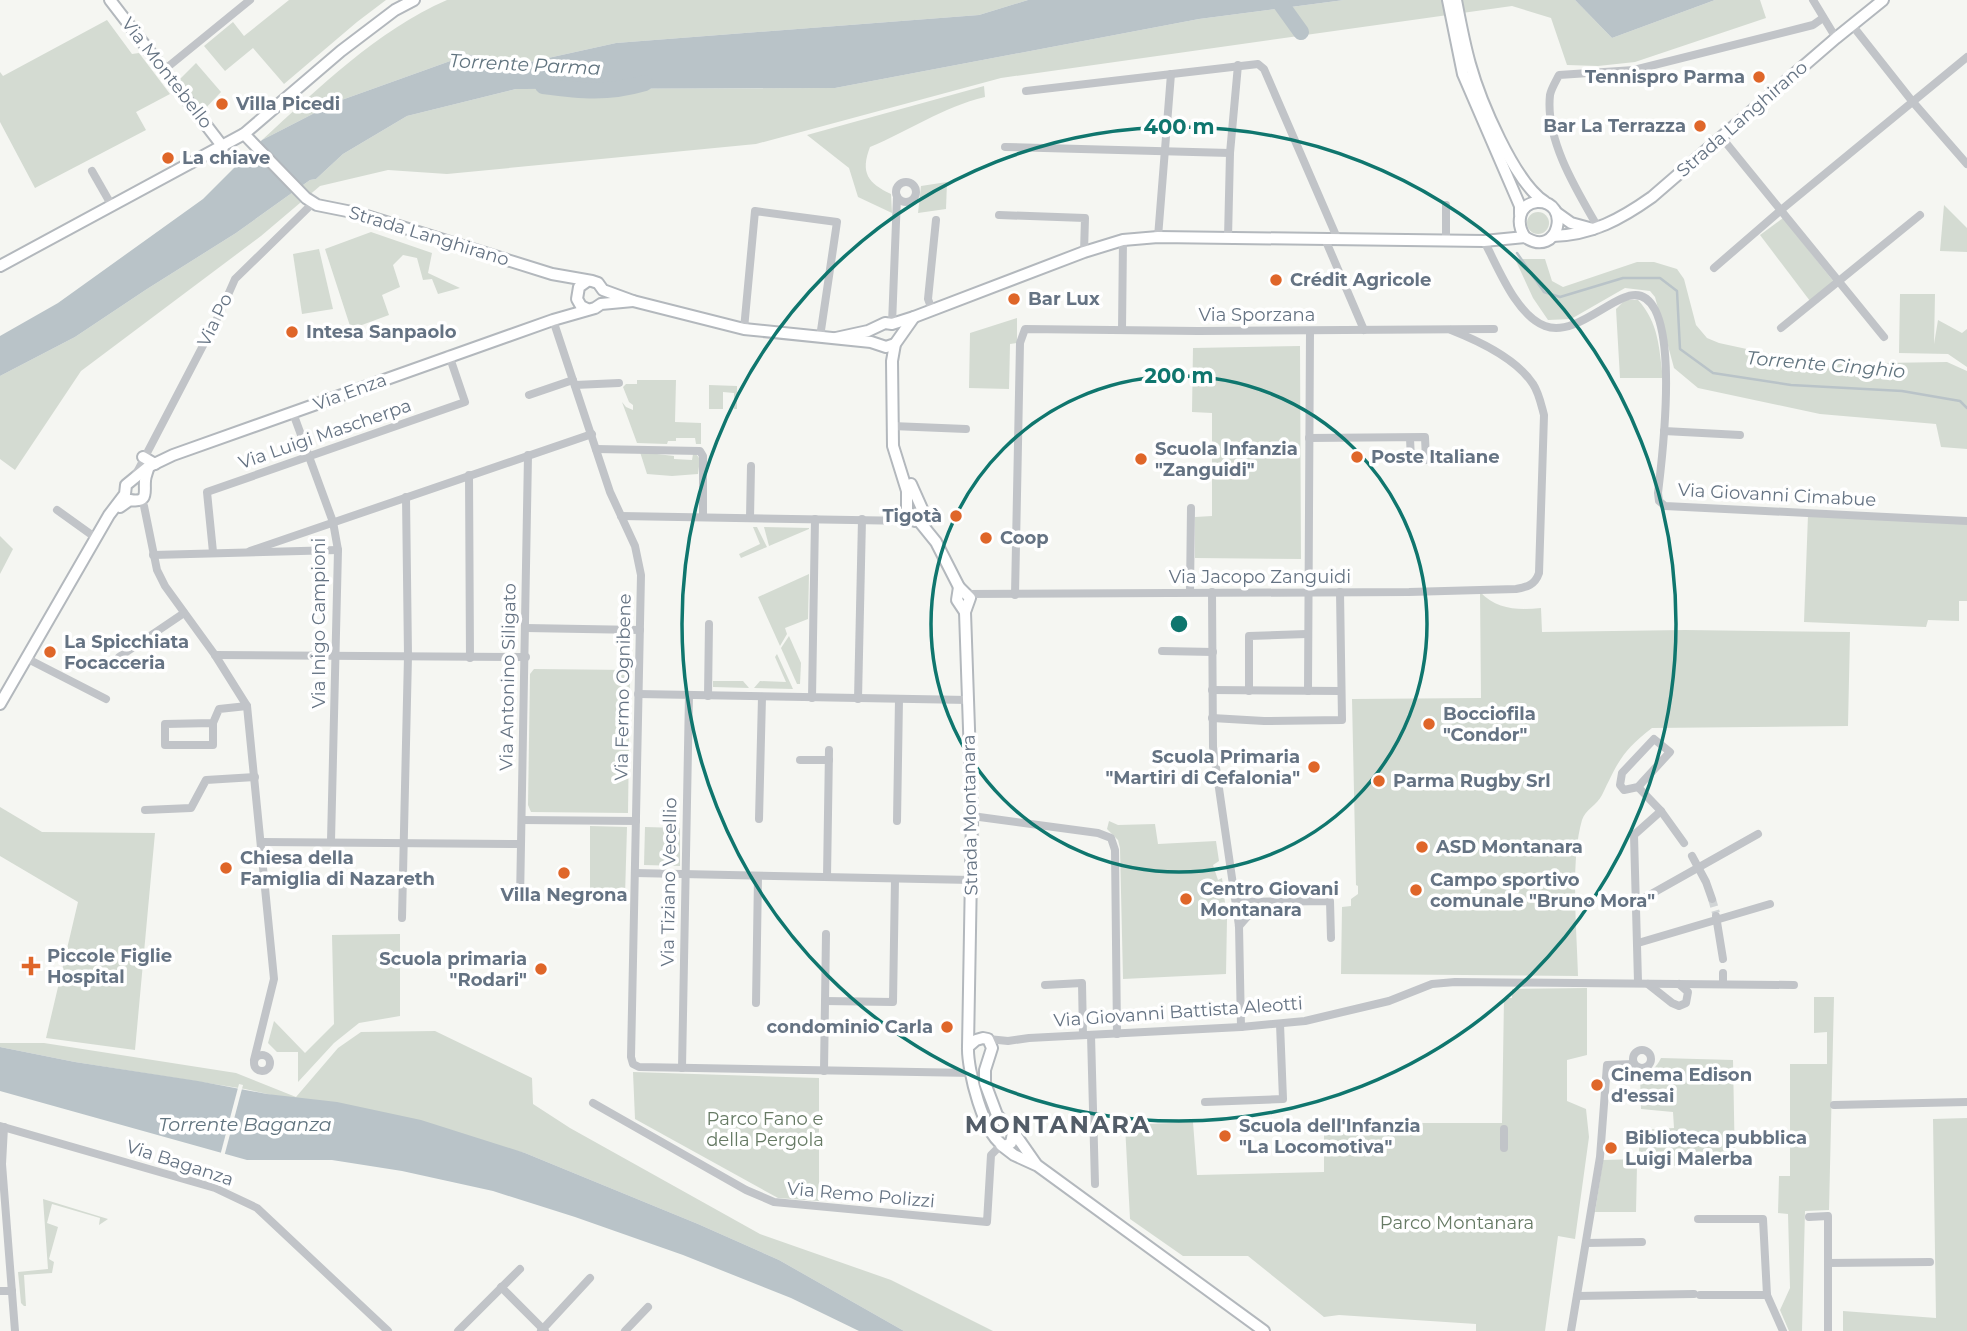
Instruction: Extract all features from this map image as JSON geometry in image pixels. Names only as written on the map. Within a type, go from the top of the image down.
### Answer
[{"type":"street","name":"Via Montebello","points":[[110,0],[223,147]]},
{"type":"street","points":[[164,70],[250,0]]},
{"type":"street","points":[[0,266],[244,134],[341,51],[395,10],[414,0]]},
{"type":"street","points":[[1448,0],[1474,77],[1508,156],[1538,198],[1563,219],[1597,229]]},
{"type":"street","points":[[1456,0],[1466,81],[1520,206],[1519,218],[1525,237]]},
{"type":"street","points":[[1812,0],[1836,38]]},
{"type":"street","name":"Strada Langhirano","points":[[836,338],[914,317],[1084,252],[1123,240],[1158,237],[1490,241],[1525,237],[1542,242],[1553,236],[1572,236],[1597,229],[1626,216],[1652,197],[1883,0]]},
{"type":"street","points":[[1597,229],[1556,146],[1551,129],[1550,93],[1559,75],[1634,70],[1813,24],[1823,19]]},
{"type":"street","points":[[1852,24],[1912,101],[1967,164]]},
{"type":"street","points":[[1714,268],[1781,209],[1967,57]]},
{"type":"street","points":[[1026,91],[1258,64],[1264,69],[1338,240]]},
{"type":"street","points":[[1228,238],[1230,153],[1237,65]]},
{"type":"street","points":[[1158,237],[1171,74]]},
{"type":"street","points":[[244,134],[309,201]]},
{"type":"street","points":[[1722,138],[1884,337]]},
{"type":"street","points":[[1005,147],[1163,149],[1230,153]]},
{"type":"street","points":[[92,171],[112,206]]},
{"type":"street","points":[[879,326],[876,338],[890,342],[898,328],[892,324],[897,197]]},
{"type":"street","name":"Strada Langhirano","points":[[309,201],[357,213],[552,274],[598,283],[603,290],[633,301],[744,329],[890,342],[914,317]]},
{"type":"street","name":"Via Po","points":[[132,498],[125,485],[137,480],[149,463],[235,279],[309,201]]},
{"type":"street","points":[[1490,241],[1507,233],[1532,203],[1552,208],[1558,220],[1558,229],[1553,236]]},
{"type":"street","points":[[1446,205],[1446,241]]},
{"type":"street","points":[[744,329],[755,211],[837,222],[820,337]]},
{"type":"street","points":[[999,215],[1085,218],[1084,252]]},
{"type":"street","points":[[1781,328],[1920,215]]},
{"type":"street","points":[[932,310],[929,299],[936,220]]},
{"type":"street","points":[[1325,239],[1364,330]]},
{"type":"street","points":[[1122,330],[1123,240]]},
{"type":"street","name":"Via Giovanni Cimabue","points":[[1490,241],[1519,305],[1529,316],[1547,327],[1580,323],[1625,296],[1637,295],[1647,300],[1655,309],[1664,340],[1667,374],[1658,493],[1659,500],[1665,506],[1967,521]]},
{"type":"street","name":"Strada Langhirano","points":[[552,274],[577,296],[581,306],[587,309],[595,309],[601,304],[633,301]]},
{"type":"street","points":[[577,296],[579,287],[586,282]]},
{"type":"street","points":[[601,304],[603,290]]},
{"type":"street","name":"Via Enza","points":[[553,320],[577,296]]},
{"type":"street","name":"Via Enza","points":[[149,463],[449,355],[587,309]]},
{"type":"street","name":"Via Fermo Ognibene","points":[[553,320],[610,492],[635,545],[641,575],[631,1057],[639,1068],[682,1068]]},
{"type":"street","name":"Via Sporzana","points":[[1015,595],[1020,346],[1025,329],[1494,329]]},
{"type":"street","name":"Via Jacopo Zanguidi","points":[[964,600],[982,595],[1340,592],[1527,587],[1536,581],[1539,573],[1544,415],[1539,395],[1521,370],[1473,339],[1451,330]]},
{"type":"street","points":[[1308,691],[1310,331]]},
{"type":"street","name":"Strada Montanara","points":[[890,342],[892,426],[897,460],[915,513],[930,524],[964,600],[972,816],[968,1047],[978,1104],[992,1133],[1002,1146],[1017,1157],[1038,1166],[1264,1331]]},
{"type":"street","name":"Via Luigi Mascherpa","points":[[213,552],[207,492],[465,402],[449,355]]},
{"type":"street","points":[[529,395],[574,383],[619,383]]},
{"type":"street","name":"Via Inigo Campioni","points":[[293,412],[333,522],[338,550],[331,841]]},
{"type":"street","points":[[892,426],[966,429]]},
{"type":"street","points":[[1664,430],[1740,435]]},
{"type":"street","points":[[250,551],[592,434]]},
{"type":"street","points":[[1309,438],[1410,438]]},
{"type":"street","points":[[597,449],[699,451],[703,456],[703,517]]},
{"type":"street","name":"Via Antonino Siligato","points":[[520,900],[528,455]]},
{"type":"street","points":[[750,518],[751,466]]},
{"type":"street","points":[[469,475],[470,658]]},
{"type":"street","name":"Via Po","points":[[0,704],[109,515],[132,498],[146,494],[137,480]]},
{"type":"street","points":[[402,918],[408,656],[406,496]]},
{"type":"street","points":[[132,498],[144,506],[153,555],[165,586],[215,655],[247,706],[274,979],[254,1060],[257,1070],[268,1069],[268,1056],[262,1054],[254,1060]]},
{"type":"street","points":[[1190,592],[1191,508]]},
{"type":"street","points":[[57,510],[96,538]]},
{"type":"street","points":[[621,516],[888,519],[915,513]]},
{"type":"street","points":[[812,698],[815,519]]},
{"type":"street","points":[[858,698],[862,519]]},
{"type":"street","points":[[153,555],[338,550]]},
{"type":"street","points":[[1212,592],[1213,747],[1239,926],[1241,1027]]},
{"type":"street","points":[[1212,718],[1264,721],[1342,720],[1340,592]]},
{"type":"street","points":[[119,657],[184,613]]},
{"type":"street","points":[[708,696],[709,624]]},
{"type":"street","points":[[526,628],[640,630]]},
{"type":"street","points":[[1250,691],[1249,636],[1307,634]]},
{"type":"street","points":[[1162,651],[1213,652]]},
{"type":"street","points":[[215,655],[526,657]]},
{"type":"street","points":[[26,658],[106,699]]},
{"type":"street","points":[[1212,690],[1340,691]]},
{"type":"street","points":[[638,694],[968,700]]},
{"type":"street","name":"Via Tiziano Vecellio","points":[[682,1068],[689,695]]},
{"type":"street","points":[[759,819],[762,697]]},
{"type":"street","points":[[897,821],[899,699]]},
{"type":"street","points":[[213,723],[165,724],[165,745],[213,745],[213,723],[219,709],[247,706]]},
{"type":"street","points":[[1654,739],[1670,752],[1639,787],[1624,790],[1620,785],[1622,773],[1654,739]]},
{"type":"street","points":[[827,877],[829,750]]},
{"type":"street","points":[[800,760],[829,760]]},
{"type":"street","points":[[145,810],[191,808],[206,780],[255,777]]},
{"type":"street","points":[[1639,787],[1661,811],[1684,843]]},
{"type":"street","points":[[1661,811],[1634,835],[1638,943],[1642,982],[1675,1006],[1683,1005],[1689,998],[1688,992],[1676,983]]},
{"type":"street","points":[[972,816],[1098,833],[1111,838],[1115,850],[1117,1034]]},
{"type":"street","points":[[522,820],[636,821]]},
{"type":"street","points":[[1637,902],[1758,834]]},
{"type":"street","points":[[262,842],[520,844]]},
{"type":"street","points":[[1692,856],[1712,899]]},
{"type":"street","points":[[635,873],[972,880]]},
{"type":"street","points":[[756,1003],[758,876]]},
{"type":"street","points":[[825,1001],[893,1003],[895,879]]},
{"type":"street","points":[[1236,902],[1330,901],[1331,939]]},
{"type":"street","points":[[1239,926],[1261,902]]},
{"type":"street","points":[[1638,943],[1716,915],[1770,904]]},
{"type":"street","points":[[1716,915],[1723,959]]},
{"type":"street","points":[[824,1071],[826,934]]},
{"type":"street","points":[[1723,973],[1723,984]]},
{"type":"street","name":"Via Giovanni Battista Aleotti","points":[[986,1039],[1009,1041],[1280,1024],[1361,1009],[1432,984],[1455,982],[1794,985]]},
{"type":"street","points":[[1045,985],[1082,983],[1095,1184]]},
{"type":"street","name":"Strada Montanara","points":[[969,1018],[992,1048],[985,1070],[985,1083],[997,1115],[1012,1129],[1038,1166]]},
{"type":"street","points":[[1205,1102],[1283,1099],[1280,1024]]},
{"type":"street","points":[[968,1047],[976,1040],[986,1039]]},
{"type":"street","points":[[991,1055],[1009,1041]]},
{"type":"street","points":[[258,1043],[262,1054]]},
{"type":"street","points":[[1571,1331],[1600,1157],[1607,1065],[1634,1064]]},
{"type":"street","points":[[682,1068],[973,1073]]},
{"type":"street","points":[[1834,1105],[1967,1102]]},
{"type":"street","name":"Via Remo Polizzi","points":[[593,1103],[746,1190],[774,1202],[987,1222],[991,1155],[1002,1146]]},
{"type":"street","points":[[2,1126],[2,1164],[15,1331]]},
{"type":"street","name":"Via Baganza","points":[[2,1126],[215,1188],[257,1208],[388,1331]]},
{"type":"street","points":[[1002,1146],[1011,1143],[1012,1129]]},
{"type":"street","points":[[1504,1129],[1504,1148]]},
{"type":"street","points":[[1809,1217],[1828,1216],[1828,1331]]},
{"type":"street","points":[[1699,1219],[1763,1219],[1766,1295],[1783,1331]]},
{"type":"street","points":[[1586,1243],[1642,1242]]},
{"type":"street","points":[[1828,1263],[1930,1262]]},
{"type":"street","points":[[458,1331],[520,1269]]},
{"type":"street","points":[[501,1287],[543,1330],[590,1278]]},
{"type":"street","points":[[0,1291],[12,1291]]},
{"type":"street","points":[[1577,1296],[1766,1295]]},
{"type":"street","points":[[625,1331],[648,1307]]},
{"type":"green space","points":[[289,0],[386,0],[284,84],[253,48],[225,71],[204,46],[233,22],[244,36]]},
{"type":"green space","points":[[447,0],[1028,0],[979,15],[616,43],[530,62],[467,55],[336,102],[262,140],[372,44]]},
{"type":"green space","points":[[1344,0],[1575,0],[1612,38],[1715,0],[1760,0],[1766,18],[1635,62],[1598,66],[1567,65],[1551,18],[1512,6],[1001,78],[756,144],[447,174],[388,170],[320,186],[261,236],[81,371],[15,470],[0,459],[0,376],[75,337],[236,233],[310,180],[316,179],[343,154],[407,116],[516,89],[835,88],[1199,19]]},
{"type":"green space","points":[[107,20],[132,54],[139,53],[170,94],[136,112],[146,130],[35,188],[0,122],[0,72],[3,76]]},
{"type":"green space","points":[[196,63],[221,92],[202,112],[179,80]]},
{"type":"green space","points":[[984,86],[985,97],[940,113],[870,147],[866,164],[868,176],[877,186],[891,194],[892,213],[858,197],[849,168],[807,135]]},
{"type":"green space","points":[[947,182],[946,209],[918,213],[921,186]]},
{"type":"green space","points":[[1944,205],[1967,228],[1967,252],[1940,251]]},
{"type":"green space","points":[[1538,212],[1546,215],[1549,223],[1546,231],[1538,234],[1530,231],[1527,223],[1530,215]]},
{"type":"green space","points":[[1783,218],[1834,282],[1810,301],[1760,235]]},
{"type":"green space","points":[[371,232],[432,253],[428,273],[460,288],[438,294],[432,279],[423,280],[417,258],[403,255],[393,265],[400,287],[382,295],[389,315],[351,329],[325,249]]},
{"type":"green space","points":[[319,249],[333,309],[302,314],[293,254]]},
{"type":"green space","points":[[1515,259],[1545,259],[1552,281],[1563,287],[1637,262],[1654,262],[1677,269],[1684,279],[1696,325],[1707,338],[1719,343],[1815,364],[1947,362],[1967,371],[1967,449],[1941,447],[1936,424],[1820,414],[1698,388],[1674,368],[1655,297],[1650,291],[1625,288],[1571,319],[1548,320],[1533,298]]},
{"type":"green space","points":[[1900,294],[1935,294],[1934,344],[1938,320],[1962,333],[1967,329],[1967,367],[1948,354],[1899,353]]},
{"type":"green space","points":[[1625,300],[1638,300],[1650,318],[1657,336],[1663,378],[1620,378],[1616,309]]},
{"type":"green space","points":[[1017,318],[1017,343],[1010,344],[1009,389],[969,388],[970,333]]},
{"type":"green space","points":[[1300,346],[1301,559],[1195,558],[1195,517],[1212,516],[1212,413],[1192,412],[1193,348]]},
{"type":"green space","points":[[637,380],[676,380],[675,422],[701,423],[701,444],[696,444],[695,438],[676,438],[676,441],[668,441],[667,444],[637,443],[622,402],[633,410],[623,387],[626,384],[637,384]]},
{"type":"green space","points":[[709,385],[737,386],[737,409],[734,409],[734,393],[723,392],[723,409],[709,409]]},
{"type":"green space","points":[[640,452],[692,460],[693,454],[696,454],[700,459],[698,474],[647,474]]},
{"type":"green space","points":[[1808,515],[1967,524],[1967,601],[1959,601],[1959,621],[1928,620],[1926,627],[1804,622]]},
{"type":"green space","points":[[753,527],[757,527],[767,547],[741,558],[739,554],[760,544]]},
{"type":"green space","points":[[764,527],[809,528],[809,529],[769,546]]},
{"type":"green space","points":[[0,536],[13,549],[0,574]]},
{"type":"green space","points":[[809,574],[808,619],[785,628],[787,634],[780,646],[758,597]]},
{"type":"green space","points":[[1480,592],[1493,602],[1508,608],[1541,608],[1542,632],[1850,632],[1848,726],[1652,728],[1634,744],[1617,765],[1600,799],[1582,820],[1575,876],[1578,976],[1341,974],[1342,907],[1351,906],[1351,899],[1358,894],[1352,699],[1481,698]]},
{"type":"green space","points":[[789,636],[801,663],[800,684],[797,684],[781,648]]},
{"type":"green space","points":[[777,654],[793,689],[754,688],[760,681],[786,682],[775,657]]},
{"type":"green space","points":[[534,669],[630,670],[628,813],[531,812],[528,805],[530,674]]},
{"type":"green space","points":[[713,681],[743,681],[749,688],[713,687]]},
{"type":"green space","points":[[0,807],[42,832],[155,833],[135,1050],[46,1038],[78,902],[0,856]]},
{"type":"green space","points":[[1109,821],[1118,825],[1155,824],[1158,844],[1216,841],[1219,861],[1213,865],[1218,880],[1222,878],[1227,919],[1226,974],[1123,979],[1120,848],[1118,840],[1107,829]]},
{"type":"green space","points":[[590,826],[627,827],[625,896],[590,894]]},
{"type":"green space","points":[[645,827],[680,828],[680,866],[644,865]]},
{"type":"green space","points":[[400,934],[400,1016],[359,1023],[334,1043],[298,1082],[298,1052],[277,1052],[268,1043],[274,1021],[305,1053],[334,1024],[332,935]]},
{"type":"green space","name":"Parco Montanara","points":[[1587,988],[1587,1055],[1567,1060],[1567,1101],[1586,1109],[1589,1137],[1575,1239],[1558,1236],[1545,1331],[1476,1331],[1476,1324],[1339,1315],[1324,1317],[1248,1256],[1183,1256],[1130,1219],[1125,1125],[1193,1122],[1197,1175],[1324,1172],[1324,1123],[1502,1123],[1504,998],[1512,998],[1512,989]]},
{"type":"green space","points":[[1814,997],[1834,997],[1829,1210],[1805,1211],[1802,1331],[1789,1331],[1780,1310],[1790,1288],[1788,1214],[1778,1213],[1779,1176],[1790,1176],[1790,1064],[1827,1064],[1827,1032],[1814,1033]]},
{"type":"green space","points":[[435,1031],[532,1078],[533,1104],[570,1128],[760,1234],[891,1280],[993,1331],[904,1331],[779,1260],[525,1153],[245,1089],[75,1062],[0,1047],[0,1043],[44,1043],[236,1073],[296,1097],[338,1048],[361,1032]]},
{"type":"green space","points":[[1661,1058],[1733,1060],[1735,1167],[1637,1165],[1636,1212],[1595,1212],[1603,1160],[1639,1159],[1639,1130],[1674,1128],[1673,1112],[1641,1109],[1640,1074],[1653,1069]]},
{"type":"green space","name":"Parco Fano e della Pergola","points":[[633,1072],[819,1078],[819,1201],[778,1198],[635,1119]]},
{"type":"green space","points":[[1967,1118],[1967,1331],[1843,1331],[1843,1311],[1936,1318],[1933,1119]]},
{"type":"green space","points":[[43,1199],[108,1219],[99,1225],[100,1218],[52,1204],[47,1223],[58,1227],[49,1259],[54,1262],[52,1273],[24,1275],[24,1306],[21,1303],[18,1272],[48,1269]]},
{"type":"water","points":[[1028,0],[1344,0],[1199,19],[835,88],[516,89],[407,116],[343,154],[316,179],[310,180],[236,233],[75,337],[0,376],[0,336],[58,303],[203,199],[262,140],[336,102],[467,55],[530,62],[616,43],[979,15]]},
{"type":"water","points":[[1575,0],[1715,0],[1612,38]]},
{"type":"water","name":"Torrente Baganza","points":[[0,1047],[267,1094],[337,1102],[421,1120],[525,1153],[698,1224],[779,1260],[904,1331],[859,1331],[791,1298],[683,1255],[493,1191],[402,1171],[332,1160],[247,1160],[0,1091]]},
{"type":"pier","points":[[239,1084],[243,1085],[224,1157],[220,1156]]},
{"type":"waterway","name":"Torrente Cinghio","points":[[1278,0],[1301,32]]},
{"type":"waterway","name":"Torrente Parma","points":[[543,86],[594,90],[618,89],[645,83]]},
{"type":"waterway","name":"Torrente Cinghio","points":[[1517,253],[1544,292],[1560,297],[1623,278],[1660,278],[1677,291],[1680,349],[1713,373],[1791,385],[1902,391],[1960,401],[1967,408]]},
{"type":"tunnel","points":[[1712,899],[1716,913]]},
{"type":"place","name":"Tennispro Parma","points":[[1759,77]]},
{"type":"place","name":"Villa Picedi","points":[[222,104]]},
{"type":"place","name":"Bar La Terrazza","points":[[1700,126]]},
{"type":"place","name":"La chiave","points":[[168,158]]},
{"type":"place","name":"Crédit Agricole","points":[[1276,280]]},
{"type":"place","name":"Bar Lux","points":[[1014,299]]},
{"type":"place","name":"Intesa Sanpaolo","points":[[292,332]]},
{"type":"place","name":"Poste Italiane","points":[[1357,457]]},
{"type":"place","name":"Scuola Infanzia \"Zanguidi\"","points":[[1141,459]]},
{"type":"place","name":"Tigotà","points":[[956,516]]},
{"type":"place","name":"Coop","points":[[986,538]]},
{"type":"place","name":"La Spicchiata Focacceria","points":[[50,652]]},
{"type":"place","name":"Bocciofila \"Condor\"","points":[[1429,724]]},
{"type":"place","name":"Scuola Primaria \"Martiri di Cefalonia\"","points":[[1314,767]]},
{"type":"place","name":"Parma Rugby Srl","points":[[1379,781]]},
{"type":"place","name":"ASD Montanara","points":[[1422,847]]},
{"type":"place","name":"Chiesa della Famiglia di Nazareth","points":[[226,868]]},
{"type":"place","name":"Villa Negrona","points":[[564,873]]},
{"type":"place","name":"Campo sportivo comunale \"Bruno Mora\"","points":[[1416,890]]},
{"type":"place","name":"Centro Giovani Montanara","points":[[1186,899]]},
{"type":"place","name":"Piccole Figlie Hospital","points":[[31,966]]},
{"type":"place","name":"Scuola primaria \"Rodari\"","points":[[541,969]]},
{"type":"place","name":"condominio Carla","points":[[947,1027]]},
{"type":"place","name":"Cinema Edison d'essai","points":[[1597,1085]]},
{"type":"place","name":"Scuola dell'Infanzia \"La Locomotiva\"","points":[[1225,1136]]},
{"type":"place","name":"Biblioteca pubblica Luigi Malerba","points":[[1611,1148]]},
{"type":"district","name":"MONTANARA","points":[[1058,1125]]}]
